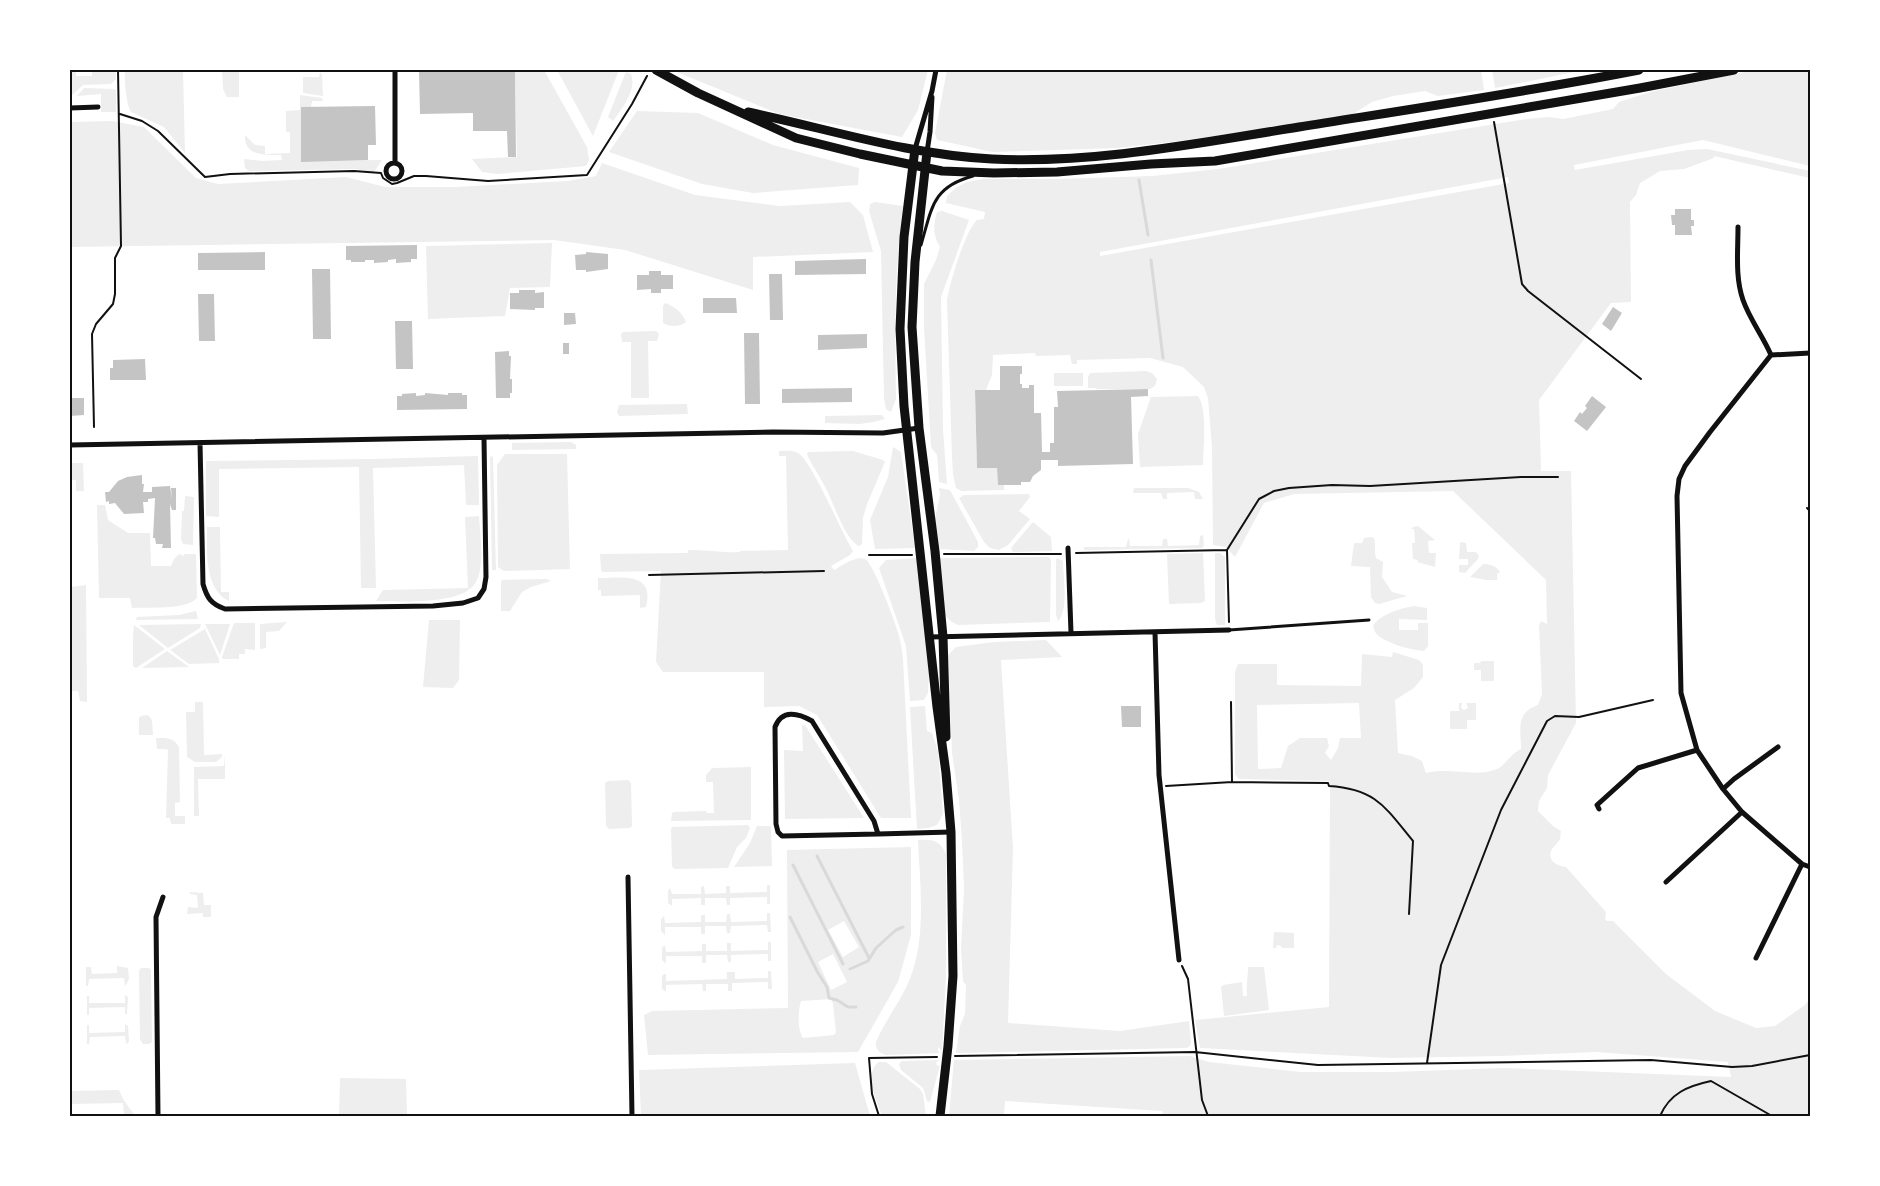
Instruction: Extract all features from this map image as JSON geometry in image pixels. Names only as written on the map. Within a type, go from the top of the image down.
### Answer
[{"type":"main road","points":[[656,70],[698,93],[796,138],[942,171],[984,173],[1057,172],[1215,161],[1734,70]]},
{"type":"main road","points":[[735,109],[852,138],[915,148],[944,155],[994,159],[1057,158],[1149,151],[1562,85],[1639,70]]},
{"type":"main road","points":[[915,148],[900,282],[900,329],[907,430],[951,832],[953,976],[940,1116]]},
{"type":"main road","points":[[927,152],[915,262],[912,327],[919,428],[935,551],[943,637],[946,773]]},
{"type":"street","points":[[395,162],[396,70]]},
{"type":"street","points":[[915,148],[932,91],[936,70]]},
{"type":"street","points":[[927,152],[932,91]]},
{"type":"street","points":[[70,108],[98,108]]},
{"type":"street","points":[[1738,227],[1738,283],[1751,318],[1771,355]]},
{"type":"street","points":[[1771,355],[1810,354]]},
{"type":"street","points":[[1771,355],[1710,432],[1685,466],[1679,479],[1677,515],[1681,693],[1697,750],[1723,790],[1742,812],[1802,864],[1810,868]]},
{"type":"street","points":[[70,445],[773,432],[883,433],[919,428]]},
{"type":"street","points":[[200,443],[203,584],[206,596],[215,606],[225,609],[408,607],[463,603],[478,598],[484,589],[486,555],[484,438]]},
{"type":"street","points":[[1068,551],[1071,633]]},
{"type":"street","points":[[930,637],[1229,630]]},
{"type":"street","points":[[1155,632],[1160,788],[1179,960]]},
{"type":"street","points":[[878,834],[874,822],[812,721],[800,714],[786,715],[778,720],[775,727],[776,824],[778,832],[782,836],[878,834],[951,832]]},
{"type":"street","points":[[1723,790],[1734,779],[1778,747]]},
{"type":"street","points":[[1598,809],[1596,805],[1638,768],[1697,750]]},
{"type":"street","points":[[1666,882],[1742,812]]},
{"type":"street","points":[[1756,958],[1802,864]]},
{"type":"street","points":[[628,877],[632,1116]]},
{"type":"street","points":[[158,1116],[156,918],[163,897]]},
{"type":"lane","points":[[915,262],[932,207],[938,196],[958,180],[984,173]]},
{"type":"lane","points":[[1229,630],[1369,620]]},
{"type":"path","points":[[94,427],[92,334],[96,324],[113,304],[116,294],[115,258],[121,246],[118,70]]},
{"type":"path","points":[[120,114],[142,121],[158,131],[205,177],[230,174],[354,171],[380,173],[386,182],[392,184],[414,176],[458,177],[488,181],[588,175],[647,76]]},
{"type":"path","points":[[1494,121],[1520,280],[1524,287],[1641,379]]},
{"type":"path","points":[[1229,630],[1227,550],[1260,499],[1274,490],[1332,485],[1370,486],[1521,477],[1558,477]]},
{"type":"path","points":[[1807,508],[1810,511]]},
{"type":"path","points":[[941,554],[1227,550]]},
{"type":"path","points":[[870,555],[914,555]]},
{"type":"path","points":[[649,575],[824,571]]},
{"type":"path","points":[[1426,1064],[1441,965],[1501,810],[1547,721],[1561,716],[1579,717],[1653,700]]},
{"type":"path","points":[[1231,702],[1232,782]]},
{"type":"path","points":[[1160,788],[1232,782],[1328,783],[1330,786],[1350,787],[1375,798],[1413,840],[1409,914]]},
{"type":"path","points":[[1179,960],[1188,979],[1202,1100],[1208,1116]]},
{"type":"path","points":[[952,1056],[1195,1052],[1318,1066],[1651,1060],[1732,1067],[1752,1066],[1810,1055]]},
{"type":"path","points":[[879,1116],[872,1094],[869,1058],[943,1057]]},
{"type":"path","points":[[1660,1116],[1666,1104],[1689,1086],[1711,1081],[1772,1116]]},
{"type":"shaded area","points":[[92,70],[116,70],[116,79],[111,84],[83,85],[70,97],[70,71],[76,71],[76,76],[92,76]]},
{"type":"shaded area","points":[[125,70],[183,70],[185,153],[164,127],[131,112],[126,91]]},
{"type":"shaded area","points":[[222,70],[239,70],[239,97],[227,97],[223,89]]},
{"type":"shaded area","points":[[515,70],[544,70],[587,147],[589,160],[586,166],[498,174],[482,172],[472,159],[517,157]]},
{"type":"shaded area","points":[[557,70],[619,70],[593,136]]},
{"type":"shaded area","points":[[672,70],[928,70],[918,110],[902,137],[779,114]]},
{"type":"shaded area","points":[[947,70],[1481,70],[1484,90],[1438,96],[1425,91],[1393,96],[1372,102],[1348,117],[1180,141],[1118,148],[993,152],[937,140],[935,133]]},
{"type":"shaded area","points":[[1492,70],[1584,70],[1495,88]]},
{"type":"shaded area","points":[[1754,70],[1810,70],[1810,166],[1703,140],[1574,165],[1575,170],[1688,150],[1707,149],[1810,171],[1810,178],[1714,156],[1714,158],[1684,169],[1660,171],[1640,183],[1636,195],[1630,202],[1631,302],[1611,303],[1539,400],[1541,471],[1571,471],[1576,723],[1548,775],[1547,788],[1539,801],[1538,811],[1561,831],[1560,839],[1552,849],[1551,860],[1566,867],[1606,912],[1605,919],[1607,921],[1613,921],[1666,974],[1715,1011],[1756,1028],[1775,1026],[1805,1005],[1810,998],[1810,1116],[1164,1116],[1162,1111],[1005,1101],[1004,1116],[949,1116],[954,1060],[1190,1056],[1209,1062],[1301,1072],[1392,1072],[1504,1068],[1731,1077],[1728,1062],[1596,1052],[1391,1058],[1200,1048],[1195,1020],[1329,1007],[1330,781],[1239,779],[1235,774],[1235,672],[1238,664],[1277,664],[1277,685],[1361,686],[1362,654],[1392,657],[1393,652],[1419,660],[1423,665],[1423,677],[1414,688],[1395,700],[1398,753],[1412,756],[1422,761],[1426,773],[1435,771],[1489,772],[1500,767],[1521,749],[1521,722],[1526,712],[1538,705],[1542,694],[1539,626],[1541,621],[1547,624],[1546,580],[1453,491],[1294,494],[1264,503],[1235,557],[1226,547],[1213,545],[1212,448],[1208,398],[1204,387],[1183,367],[1150,358],[1077,360],[1077,364],[1072,364],[1070,355],[1036,356],[1035,353],[993,355],[992,375],[986,390],[975,390],[977,468],[997,468],[998,485],[1004,485],[1004,490],[961,491],[956,488],[953,475],[947,300],[963,245],[972,226],[977,220],[984,219],[985,212],[946,203],[947,196],[957,187],[967,182],[984,179],[1152,176],[1218,169],[1526,119],[1549,117],[1563,119],[1613,109],[1619,102],[1650,92]],"holes":[[[1508,177],[1509,183],[1100,256],[1100,252]],[[1359,703],[1361,738],[1340,738],[1338,748],[1331,760],[1325,753],[1329,746],[1327,738],[1300,738],[1288,746],[1281,768],[1258,769],[1257,705]]]},
{"type":"shaded area","points":[[320,72],[322,75],[323,96],[303,93],[303,77],[319,77]]},
{"type":"shaded area","points":[[627,72],[631,74],[632,80],[630,93],[613,121],[608,117]]},
{"type":"shaded area","points":[[84,88],[116,90],[116,112],[101,112],[101,94],[77,96]]},
{"type":"shaded area","points":[[300,95],[322,98],[323,101],[312,101],[311,107],[301,107],[302,161],[382,160],[374,172],[354,169],[249,171],[245,168],[244,159],[262,161],[282,160],[281,155],[263,154],[252,151],[248,147],[245,135],[255,145],[265,146],[265,154],[290,153],[290,132],[286,132],[286,111],[300,110]]},
{"type":"shaded area","points":[[637,111],[698,113],[773,145],[859,168],[858,185],[753,193],[702,184],[609,152]]},
{"type":"shaded area","points":[[112,121],[144,127],[196,178],[218,184],[346,177],[385,187],[456,187],[568,181],[596,176],[602,163],[695,195],[780,206],[850,202],[863,215],[873,252],[753,257],[753,290],[625,250],[554,240],[70,247],[70,122]]},
{"type":"shaded area","points":[[875,202],[903,206],[895,326],[896,399],[891,412],[886,409],[884,398],[881,251],[869,211],[870,204]]},
{"type":"shaded area","points":[[942,211],[969,220],[941,297],[943,430],[947,484],[939,482],[937,455],[931,447],[924,327],[924,284],[940,247],[936,239],[934,226],[937,212]]},
{"type":"shaded area","points":[[552,243],[550,287],[510,288],[505,316],[428,319],[426,246]]},
{"type":"shaded area","points":[[665,303],[678,310],[686,322],[675,326],[663,323],[663,306]]},
{"type":"shaded area","points":[[656,331],[659,334],[657,341],[648,341],[649,398],[631,398],[631,342],[622,342],[621,334],[623,332]]},
{"type":"shaded area","points":[[1146,371],[1152,373],[1157,379],[1155,386],[1150,389],[1088,388],[1090,373]]},
{"type":"shaded area","points":[[1054,373],[1083,373],[1083,386],[1054,386]]},
{"type":"shaded area","points":[[1198,396],[1204,420],[1203,465],[1140,467],[1138,434],[1151,397]]},
{"type":"shaded area","points":[[687,404],[688,414],[619,416],[617,412],[619,405]]},
{"type":"shaded area","points":[[882,415],[885,419],[860,424],[825,423],[825,416]]},
{"type":"shaded area","points":[[571,442],[576,445],[576,449],[512,450],[512,443]]},
{"type":"shaded area","points":[[893,447],[901,452],[915,548],[875,549],[870,520],[888,477]]},
{"type":"shaded area","points":[[779,451],[796,452],[804,459],[853,551],[850,555],[831,566],[834,570],[857,558],[865,559],[879,582],[894,620],[900,639],[903,659],[911,818],[881,818],[817,715],[799,706],[764,707],[764,672],[663,672],[656,662],[661,571],[603,572],[601,570],[600,554],[688,553],[688,550],[740,552],[788,550],[786,456],[779,456]]},
{"type":"shaded area","points":[[853,451],[885,462],[867,504],[863,518],[862,544],[859,546],[848,536],[807,454],[808,452]]},
{"type":"shaded area","points":[[505,454],[567,454],[570,569],[504,571],[498,567],[497,465]]},
{"type":"shaded area","points":[[478,456],[479,505],[466,505],[464,465],[373,468],[376,588],[361,588],[359,467],[219,469],[219,517],[206,516],[206,461]]},
{"type":"shaded area","points":[[491,456],[493,457],[496,570],[492,570]]},
{"type":"shaded area","points":[[70,463],[83,463],[84,491],[76,491],[76,480],[70,480]]},
{"type":"shaded area","points":[[939,488],[950,490],[978,542],[978,547],[974,551],[940,549],[935,519],[940,495]]},
{"type":"shaded area","points":[[1134,488],[1188,488],[1199,492],[1203,499],[1195,499],[1194,492],[1167,493],[1167,499],[1163,499],[1161,493],[1133,493]]},
{"type":"shaded area","points":[[1029,494],[1030,497],[1019,511],[1030,519],[1008,545],[999,550],[990,548],[984,542],[959,498],[964,495]]},
{"type":"shaded area","points":[[185,496],[194,497],[193,545],[183,544],[181,539],[182,511],[184,511]]},
{"type":"shaded area","points":[[97,505],[105,505],[108,520],[128,533],[150,533],[151,566],[171,566],[179,554],[184,556],[184,554],[196,554],[197,598],[192,602],[176,606],[132,608],[130,598],[99,598]]},
{"type":"shaded area","points":[[479,516],[481,550],[479,576],[469,590],[445,599],[376,601],[383,590],[468,588],[465,517]]},
{"type":"shaded area","points":[[1033,522],[1051,537],[1052,551],[1013,552],[1011,548]]},
{"type":"shaded area","points":[[1418,526],[1435,540],[1428,541],[1429,553],[1436,553],[1435,567],[1413,559],[1412,543],[1415,543],[1414,529],[1411,529]]},
{"type":"shaded area","points":[[207,527],[220,527],[221,592],[229,592],[229,601],[215,588],[211,579],[207,558]]},
{"type":"shaded area","points":[[1203,535],[1204,546],[1202,548],[1084,550],[1084,547],[1126,547],[1128,539],[1130,546],[1162,546],[1163,539],[1167,539],[1168,546],[1199,545],[1200,536]]},
{"type":"shaded area","points":[[1364,538],[1374,538],[1376,558],[1383,562],[1382,577],[1392,592],[1407,596],[1379,604],[1375,603],[1371,597],[1370,567],[1351,566],[1354,543],[1362,543]]},
{"type":"shaded area","points":[[1460,543],[1466,543],[1467,552],[1476,552],[1479,556],[1465,573],[1459,572],[1459,565],[1468,565],[1468,559],[1459,559]]},
{"type":"shaded area","points":[[1203,553],[1205,601],[1201,603],[1169,604],[1167,554]]},
{"type":"shaded area","points":[[1215,553],[1220,553],[1225,557],[1225,625],[1217,625],[1215,619]]},
{"type":"shaded area","points":[[1049,557],[1051,560],[1050,622],[958,625],[953,623],[945,614],[939,558]]},
{"type":"shaded area","points":[[917,558],[929,673],[928,693],[924,700],[910,701],[906,646],[879,568],[886,560]]},
{"type":"shaded area","points":[[1057,558],[1063,561],[1065,592],[1063,609],[1058,621],[1056,615]]},
{"type":"shaded area","points":[[1483,564],[1497,569],[1500,573],[1497,573],[1497,580],[1470,577]]},
{"type":"shaded area","points":[[598,578],[626,578],[641,582],[646,587],[646,607],[640,608],[640,595],[601,596],[601,590],[598,590]]},
{"type":"shaded area","points":[[547,579],[551,581],[522,592],[510,611],[501,611],[502,580]]},
{"type":"shaded area","points":[[86,585],[87,702],[80,701],[78,691],[70,691],[70,587]]},
{"type":"shaded area","points":[[1414,606],[1427,608],[1427,620],[1399,619],[1399,630],[1418,630],[1418,623],[1428,623],[1428,646],[1424,651],[1391,643],[1375,632],[1373,626],[1381,618],[1398,610]]},
{"type":"shaded area","points":[[196,611],[198,619],[136,620],[137,617],[179,615]]},
{"type":"shaded area","points":[[429,620],[460,620],[459,680],[453,688],[423,687]]},
{"type":"shaded area","points":[[287,622],[279,631],[266,632],[266,648],[260,649],[260,624]]},
{"type":"shaded area","points":[[234,623],[255,623],[255,650],[245,649],[245,654],[239,654],[239,659],[223,659],[222,657]]},
{"type":"shaded area","points":[[201,624],[200,628],[168,648],[139,625]]},
{"type":"shaded area","points":[[205,624],[230,624],[220,655]]},
{"type":"shaded area","points":[[134,625],[165,649],[136,668],[133,666]]},
{"type":"shaded area","points":[[205,629],[219,659],[219,663],[189,664],[170,650]]},
{"type":"shaded area","points":[[1046,640],[1062,657],[1001,660],[1013,848],[1008,1023],[1120,1031],[1189,1021],[1191,1043],[1189,1047],[956,1053],[960,1026],[965,1014],[966,985],[963,981],[961,949],[964,888],[962,841],[959,800],[952,753],[948,655],[956,647],[994,642]]},
{"type":"shaded area","points":[[167,651],[189,667],[142,668]]},
{"type":"shaded area","points":[[1481,661],[1494,661],[1494,681],[1481,681],[1481,670],[1474,670],[1474,663],[1480,663]]},
{"type":"shaded area","points":[[195,702],[203,702],[204,755],[222,754],[222,757],[216,762],[195,762],[187,757],[186,712],[195,712]]},
{"type":"shaded area","points":[[1459,703],[1462,703],[1461,708],[1464,710],[1468,708],[1466,703],[1476,703],[1476,720],[1467,720],[1467,729],[1450,729],[1450,711],[1459,711]]},
{"type":"shaded area","points":[[925,706],[927,731],[932,733],[938,751],[943,814],[937,825],[917,829],[910,707]]},
{"type":"shaded area","points":[[148,715],[152,720],[153,735],[139,735],[139,718]]},
{"type":"shaded area","points":[[802,725],[805,725],[864,818],[785,819],[784,750],[803,751]]},
{"type":"shaded area","points":[[156,738],[167,738],[179,747],[180,802],[175,803],[175,816],[185,816],[185,824],[171,824],[170,818],[166,818],[168,750],[157,749]]},
{"type":"shaded area","points":[[225,754],[225,779],[198,779],[199,816],[194,816],[194,767],[224,766]]},
{"type":"shaded area","points":[[751,767],[751,820],[671,821],[672,813],[674,812],[706,811],[707,813],[714,813],[713,782],[706,782],[706,775],[712,768]]},
{"type":"shaded area","points":[[628,780],[631,783],[632,826],[630,828],[609,829],[606,826],[605,783],[608,781]]},
{"type":"shaded area","points":[[748,825],[750,828],[746,838],[737,847],[728,868],[675,869],[672,867],[672,827]]},
{"type":"shaded area","points":[[757,826],[771,826],[772,866],[734,867],[750,843]]},
{"type":"shaded area","points":[[918,840],[935,841],[944,849],[946,854],[946,976],[942,1051],[938,1047],[940,1053],[886,1055],[878,1050],[876,1042],[909,981],[915,965],[918,948],[921,893]]},
{"type":"shaded area","points":[[911,847],[911,935],[898,982],[858,1052],[648,1055],[644,1015],[652,1011],[788,1008],[787,850]],"holes":[[[844,921],[859,947],[843,957],[828,930]],[[833,954],[847,982],[831,990],[818,962]],[[831,999],[836,1032],[834,1035],[803,1038],[799,1020],[801,1001]]]},
{"type":"shaded area","points":[[767,885],[770,885],[770,904],[767,904],[767,897],[730,898],[730,905],[727,905],[726,898],[705,898],[705,905],[701,905],[701,898],[672,899],[672,906],[668,903],[668,891],[670,888],[672,894],[701,894],[701,887],[704,886],[705,894],[726,893],[726,886],[730,886],[730,893],[767,892]]},
{"type":"shaded area","points":[[190,892],[203,893],[204,905],[211,905],[211,917],[203,917],[203,913],[187,914],[188,907],[198,908],[197,895],[190,894]]},
{"type":"shaded area","points":[[767,913],[770,913],[771,932],[768,932],[767,925],[731,926],[730,933],[727,933],[726,926],[705,926],[705,934],[701,934],[701,927],[665,927],[665,935],[661,931],[661,919],[664,916],[665,923],[701,922],[701,915],[705,915],[705,922],[726,922],[727,914],[730,914],[731,922],[767,921]]},
{"type":"shaded area","points":[[1274,932],[1294,933],[1294,948],[1282,948],[1277,945],[1276,948],[1273,948]]},
{"type":"shaded area","points":[[768,942],[771,942],[771,961],[768,961],[768,954],[731,955],[731,962],[728,962],[727,955],[706,955],[706,963],[702,963],[702,956],[666,956],[666,964],[662,960],[662,948],[665,945],[666,952],[702,951],[702,944],[706,944],[706,951],[727,951],[727,943],[731,943],[731,951],[768,950]]},
{"type":"shaded area","points":[[117,966],[128,968],[129,979],[125,986],[124,978],[89,979],[88,986],[86,986],[86,967],[91,967],[92,974],[117,973]]},
{"type":"shaded area","points":[[1248,967],[1264,967],[1269,1010],[1224,1016],[1221,987],[1242,982],[1243,996],[1247,996]]},
{"type":"shaded area","points":[[141,968],[149,968],[151,970],[152,1042],[149,1044],[143,1044],[140,1039],[139,971]]},
{"type":"shaded area","points":[[768,971],[771,971],[772,989],[768,989],[768,982],[732,983],[732,991],[728,991],[728,984],[706,984],[706,991],[703,991],[702,984],[666,985],[666,992],[662,989],[662,976],[664,974],[666,974],[666,981],[727,979],[727,972],[735,972],[735,979],[768,978]]},
{"type":"shaded area","points":[[125,995],[128,997],[127,1014],[125,1014],[125,1007],[89,1008],[89,1015],[87,1015],[87,996],[89,996],[89,1003],[125,1003]]},
{"type":"shaded area","points":[[125,1024],[128,1026],[128,1043],[126,1044],[125,1036],[90,1037],[89,1044],[87,1044],[87,1025],[89,1025],[89,1033],[125,1032]]},
{"type":"shaded area","points":[[940,1060],[936,1062],[937,1066],[940,1065],[930,1102],[927,1101],[923,1088],[901,1070],[899,1064],[902,1061]]},
{"type":"shaded area","points":[[879,1062],[886,1062],[920,1089],[923,1094],[926,1116],[882,1116],[872,1080],[874,1067]]},
{"type":"shaded area","points":[[855,1063],[870,1116],[641,1116],[639,1070]]},
{"type":"shaded area","points":[[340,1078],[406,1079],[407,1116],[339,1116]]},
{"type":"shaded area","points":[[119,1090],[135,1116],[124,1116],[123,1103],[70,1104],[70,1091]]},
{"type":"building","points":[[419,70],[515,70],[516,157],[508,157],[507,131],[473,131],[473,113],[420,114]]},
{"type":"building","points":[[375,106],[376,145],[368,145],[368,160],[301,162],[301,107]]},
{"type":"building","points":[[1675,209],[1691,209],[1691,220],[1694,220],[1694,226],[1691,226],[1692,235],[1675,235],[1675,225],[1672,225],[1671,215],[1675,215]]},
{"type":"building","points":[[417,245],[417,259],[411,259],[411,262],[396,263],[396,259],[388,260],[388,262],[374,263],[374,260],[351,262],[351,260],[346,260],[346,246]]},
{"type":"building","points":[[265,252],[265,270],[198,270],[198,253]]},
{"type":"building","points":[[586,252],[608,254],[608,269],[586,272],[586,270],[576,270],[575,255],[586,254]]},
{"type":"building","points":[[866,259],[866,274],[795,275],[795,261]]},
{"type":"building","points":[[312,269],[330,269],[331,339],[313,339]]},
{"type":"building","points":[[649,271],[661,271],[661,275],[673,275],[673,289],[661,289],[661,293],[651,293],[651,289],[637,290],[637,275],[649,275]]},
{"type":"building","points":[[769,274],[782,274],[783,320],[770,320]]},
{"type":"building","points":[[519,290],[535,290],[535,293],[544,292],[544,308],[535,308],[535,310],[510,309],[510,293],[519,293]]},
{"type":"building","points":[[198,294],[214,294],[215,341],[199,341]]},
{"type":"building","points":[[703,298],[736,298],[737,313],[703,313]]},
{"type":"building","points":[[1613,307],[1622,313],[1611,331],[1602,324]]},
{"type":"building","points":[[564,313],[575,313],[576,324],[564,325]]},
{"type":"building","points":[[395,321],[412,321],[413,369],[396,369]]},
{"type":"building","points":[[744,333],[759,333],[760,404],[745,404]]},
{"type":"building","points":[[867,334],[867,348],[818,350],[818,335]]},
{"type":"building","points":[[563,343],[569,343],[569,354],[563,354]]},
{"type":"building","points":[[509,351],[509,356],[511,356],[510,379],[512,379],[512,393],[510,393],[510,398],[496,398],[495,352]]},
{"type":"building","points":[[145,359],[146,380],[110,380],[110,368],[113,368],[113,360]]},
{"type":"building","points":[[1000,366],[1022,366],[1020,384],[1022,384],[1022,388],[1029,388],[1029,385],[1034,385],[1034,413],[1041,413],[1042,452],[1050,452],[1050,443],[1054,443],[1054,407],[1058,407],[1057,391],[1148,389],[1148,396],[1131,397],[1133,464],[1058,466],[1058,460],[1041,460],[1041,470],[1033,476],[1030,482],[1021,482],[1021,485],[998,485],[997,468],[977,468],[975,390],[1000,390]]},
{"type":"building","points":[[852,388],[852,402],[782,403],[782,389]]},
{"type":"building","points":[[416,393],[416,396],[425,395],[425,393],[448,395],[448,393],[462,393],[462,395],[467,395],[467,409],[397,410],[397,396]]},
{"type":"building","points":[[1592,396],[1606,407],[1587,431],[1574,421],[1580,412],[1582,414],[1587,408],[1585,406]]},
{"type":"building","points":[[70,398],[84,398],[84,415],[70,416]]},
{"type":"building","points":[[142,475],[143,492],[152,492],[152,487],[170,486],[172,500],[171,488],[176,488],[176,510],[172,510],[170,504],[171,548],[162,548],[163,544],[156,544],[155,538],[153,538],[155,498],[148,499],[148,502],[143,502],[144,513],[124,514],[115,503],[109,504],[109,501],[106,502],[105,492],[109,492],[118,481],[127,477]]},
{"type":"building","points":[[1121,706],[1141,706],[1141,727],[1122,727]]},
{"type":"waterway","points":[[1139,180],[1148,235]]},
{"type":"waterway","points":[[1151,260],[1163,358]]},
{"type":"waterway","points":[[817,856],[869,958]]},
{"type":"waterway","points":[[793,865],[843,964]]},
{"type":"waterway","points":[[790,917],[827,987],[829,998],[837,1000],[848,1007],[856,1007]]},
{"type":"waterway","points":[[850,969],[868,961],[876,948],[896,930],[903,927]]}]
